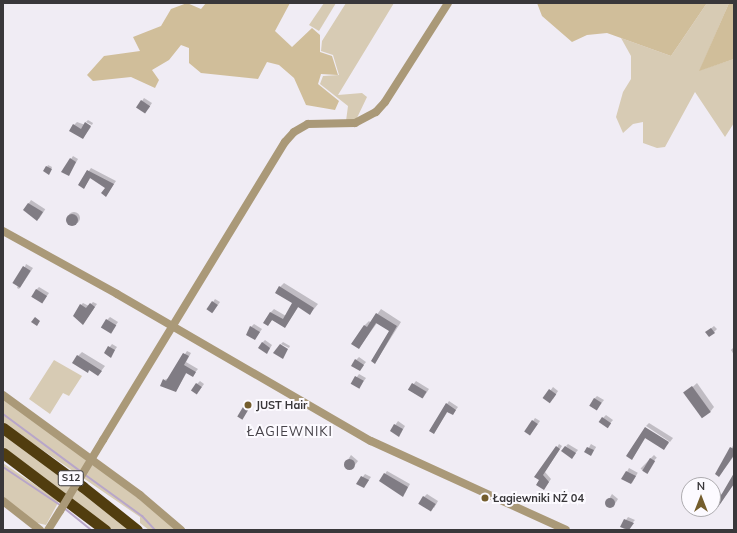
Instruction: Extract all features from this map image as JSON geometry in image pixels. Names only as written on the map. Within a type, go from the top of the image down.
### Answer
[{"type":"highway","name":"S12","points":[[3,428],[83,487],[137,530]]},
{"type":"highway","name":"S12","points":[[3,453],[105,530]]},
{"type":"street","points":[[48,530],[289,137],[308,124],[355,123],[376,112],[385,102],[448,3]]},
{"type":"street","points":[[3,231],[174,326],[374,442],[566,530]]},
{"type":"street","points":[[3,395],[132,488],[182,530]]},
{"type":"street","points":[[3,501],[40,530]]},
{"type":"shaded area","points":[[187,3],[201,9],[206,3],[290,3],[275,31],[292,47],[312,28],[320,35],[320,52],[332,56],[338,75],[321,74],[318,84],[339,101],[335,110],[306,105],[294,78],[279,65],[267,62],[258,79],[201,73],[189,63],[189,48],[181,45],[169,60],[152,70],[159,80],[155,88],[131,77],[93,81],[87,75],[104,56],[140,51],[133,37],[161,26],[171,9]]},
{"type":"shaded area","points":[[324,3],[336,3],[319,31],[309,25]]},
{"type":"shaded area","points":[[346,3],[394,3],[338,95],[362,93],[367,97],[355,122],[346,121],[348,106],[320,84],[323,76],[339,75],[333,55],[321,51],[322,41]]},
{"type":"shaded area","points":[[537,3],[707,3],[671,56],[607,33],[587,35],[572,42],[542,16]]},
{"type":"shaded area","points":[[707,3],[729,3],[700,70],[734,59],[734,123],[725,137],[695,92],[665,147],[657,148],[643,143],[643,122],[633,124],[623,133],[616,117],[623,92],[631,79],[631,56],[621,38],[671,56]]},
{"type":"shaded area","points":[[729,3],[734,3],[734,59],[699,71]]},
{"type":"shaded area","points":[[54,360],[82,376],[69,396],[63,393],[50,414],[29,399]]},
{"type":"shaded area","points":[[3,398],[115,480],[178,530],[149,530],[140,523],[140,517],[3,423]]},
{"type":"shaded area","points":[[3,432],[131,530],[111,530],[3,447]]},
{"type":"shaded area","points":[[3,463],[59,501],[46,525],[33,522],[3,496]]},
{"type":"building","points":[[141,100],[150,106],[145,114],[136,107]]},
{"type":"building","points":[[85,122],[91,126],[83,139],[69,131],[73,124],[81,129]]},
{"type":"building","points":[[70,158],[76,162],[69,176],[61,172]]},
{"type":"building","points":[[46,166],[52,169],[49,175],[43,171]]},
{"type":"building","points":[[87,170],[114,184],[106,197],[101,193],[105,188],[90,178],[84,189],[78,185]]},
{"type":"building","points":[[28,203],[43,212],[37,221],[23,210]]},
{"type":"building","points":[[72,214],[76,216],[78,220],[76,224],[72,226],[68,224],[66,220],[68,216]]},
{"type":"building","points":[[23,266],[31,271],[20,288],[12,283]]},
{"type":"building","points":[[279,286],[314,308],[310,315],[298,307],[285,328],[272,320],[268,326],[263,323],[270,312],[283,319],[292,303],[275,293]]},
{"type":"building","points":[[36,289],[47,296],[42,304],[31,297]]},
{"type":"building","points":[[212,301],[218,305],[212,313],[206,309]]},
{"type":"building","points":[[90,303],[95,307],[83,325],[73,316],[80,304],[86,308]]},
{"type":"building","points":[[376,313],[397,326],[375,364],[371,361],[389,331],[376,323],[359,349],[351,344],[364,325],[367,327]]},
{"type":"building","points":[[35,317],[40,321],[37,326],[31,322]]},
{"type":"building","points":[[106,319],[116,325],[111,334],[101,328]]},
{"type":"building","points":[[250,326],[260,332],[255,340],[246,335]]},
{"type":"building","points":[[711,328],[715,333],[709,337],[705,332]]},
{"type":"building","points":[[262,342],[270,348],[267,354],[258,348]]},
{"type":"building","points":[[280,344],[288,349],[283,359],[273,353]]},
{"type":"building","points":[[108,346],[115,350],[111,358],[104,353]]},
{"type":"building","points":[[183,353],[189,356],[184,365],[196,372],[193,377],[186,373],[176,392],[160,386],[163,379],[166,381]]},
{"type":"building","points":[[77,355],[102,371],[98,376],[89,370],[88,373],[72,363]]},
{"type":"building","points":[[355,359],[364,365],[360,371],[351,366]]},
{"type":"building","points":[[355,376],[364,381],[359,389],[351,384]]},
{"type":"building","points":[[196,383],[202,387],[197,394],[191,390]]},
{"type":"building","points":[[412,383],[427,392],[422,399],[408,390]]},
{"type":"building","points":[[692,386],[711,412],[702,418],[683,392]]},
{"type":"building","points":[[549,389],[556,394],[550,403],[543,398]]},
{"type":"building","points":[[594,398],[602,403],[597,410],[589,406]]},
{"type":"building","points":[[246,402],[251,405],[242,420],[237,417]]},
{"type":"building","points":[[446,403],[456,410],[453,415],[447,412],[434,434],[429,431]]},
{"type":"building","points":[[602,417],[611,423],[608,428],[599,422]]},
{"type":"building","points":[[532,420],[538,424],[530,436],[524,432]]},
{"type":"building","points":[[394,424],[403,429],[399,437],[390,431]]},
{"type":"building","points":[[645,427],[669,442],[664,450],[645,438],[632,460],[626,456]]},
{"type":"building","points":[[556,446],[560,449],[543,475],[549,482],[544,490],[536,485],[539,480],[534,477]]},
{"type":"building","points":[[565,446],[576,453],[572,459],[561,451]]},
{"type":"building","points":[[587,447],[594,450],[591,456],[584,452]]},
{"type":"building","points":[[730,447],[734,449],[734,455],[719,477],[715,474]]},
{"type":"building","points":[[349,458],[353,460],[355,464],[353,468],[349,470],[345,468],[343,464],[345,460]]},
{"type":"building","points":[[650,458],[655,461],[647,474],[642,471]]},
{"type":"building","points":[[626,471],[636,476],[631,484],[621,479]]},
{"type":"building","points":[[384,473],[408,487],[403,497],[379,481]]},
{"type":"building","points":[[734,473],[734,484],[721,503],[721,495]]},
{"type":"building","points":[[361,476],[369,480],[364,488],[356,484]]},
{"type":"building","points":[[423,496],[436,504],[431,512],[418,504]]},
{"type":"building","points":[[608,498],[612,498],[614,499],[614,507],[608,508],[605,505],[605,501]]},
{"type":"building","points":[[624,519],[634,523],[629,530],[620,527]]},
{"type":"waterway","points":[[3,414],[80,471]]},
{"type":"waterway","points":[[3,467],[60,505]]},
{"type":"waterway","points":[[84,474],[142,516],[155,530]]},
{"type":"waterway","points":[[64,508],[91,530]]},
{"type":"place","name":"JUST Hair","points":[[248,405]]},
{"type":"place","name":"Łagiewniki NŻ 04","points":[[485,498]]},
{"type":"district","name":"ŁAGIEWNIKI","points":[[290,431]]}]
